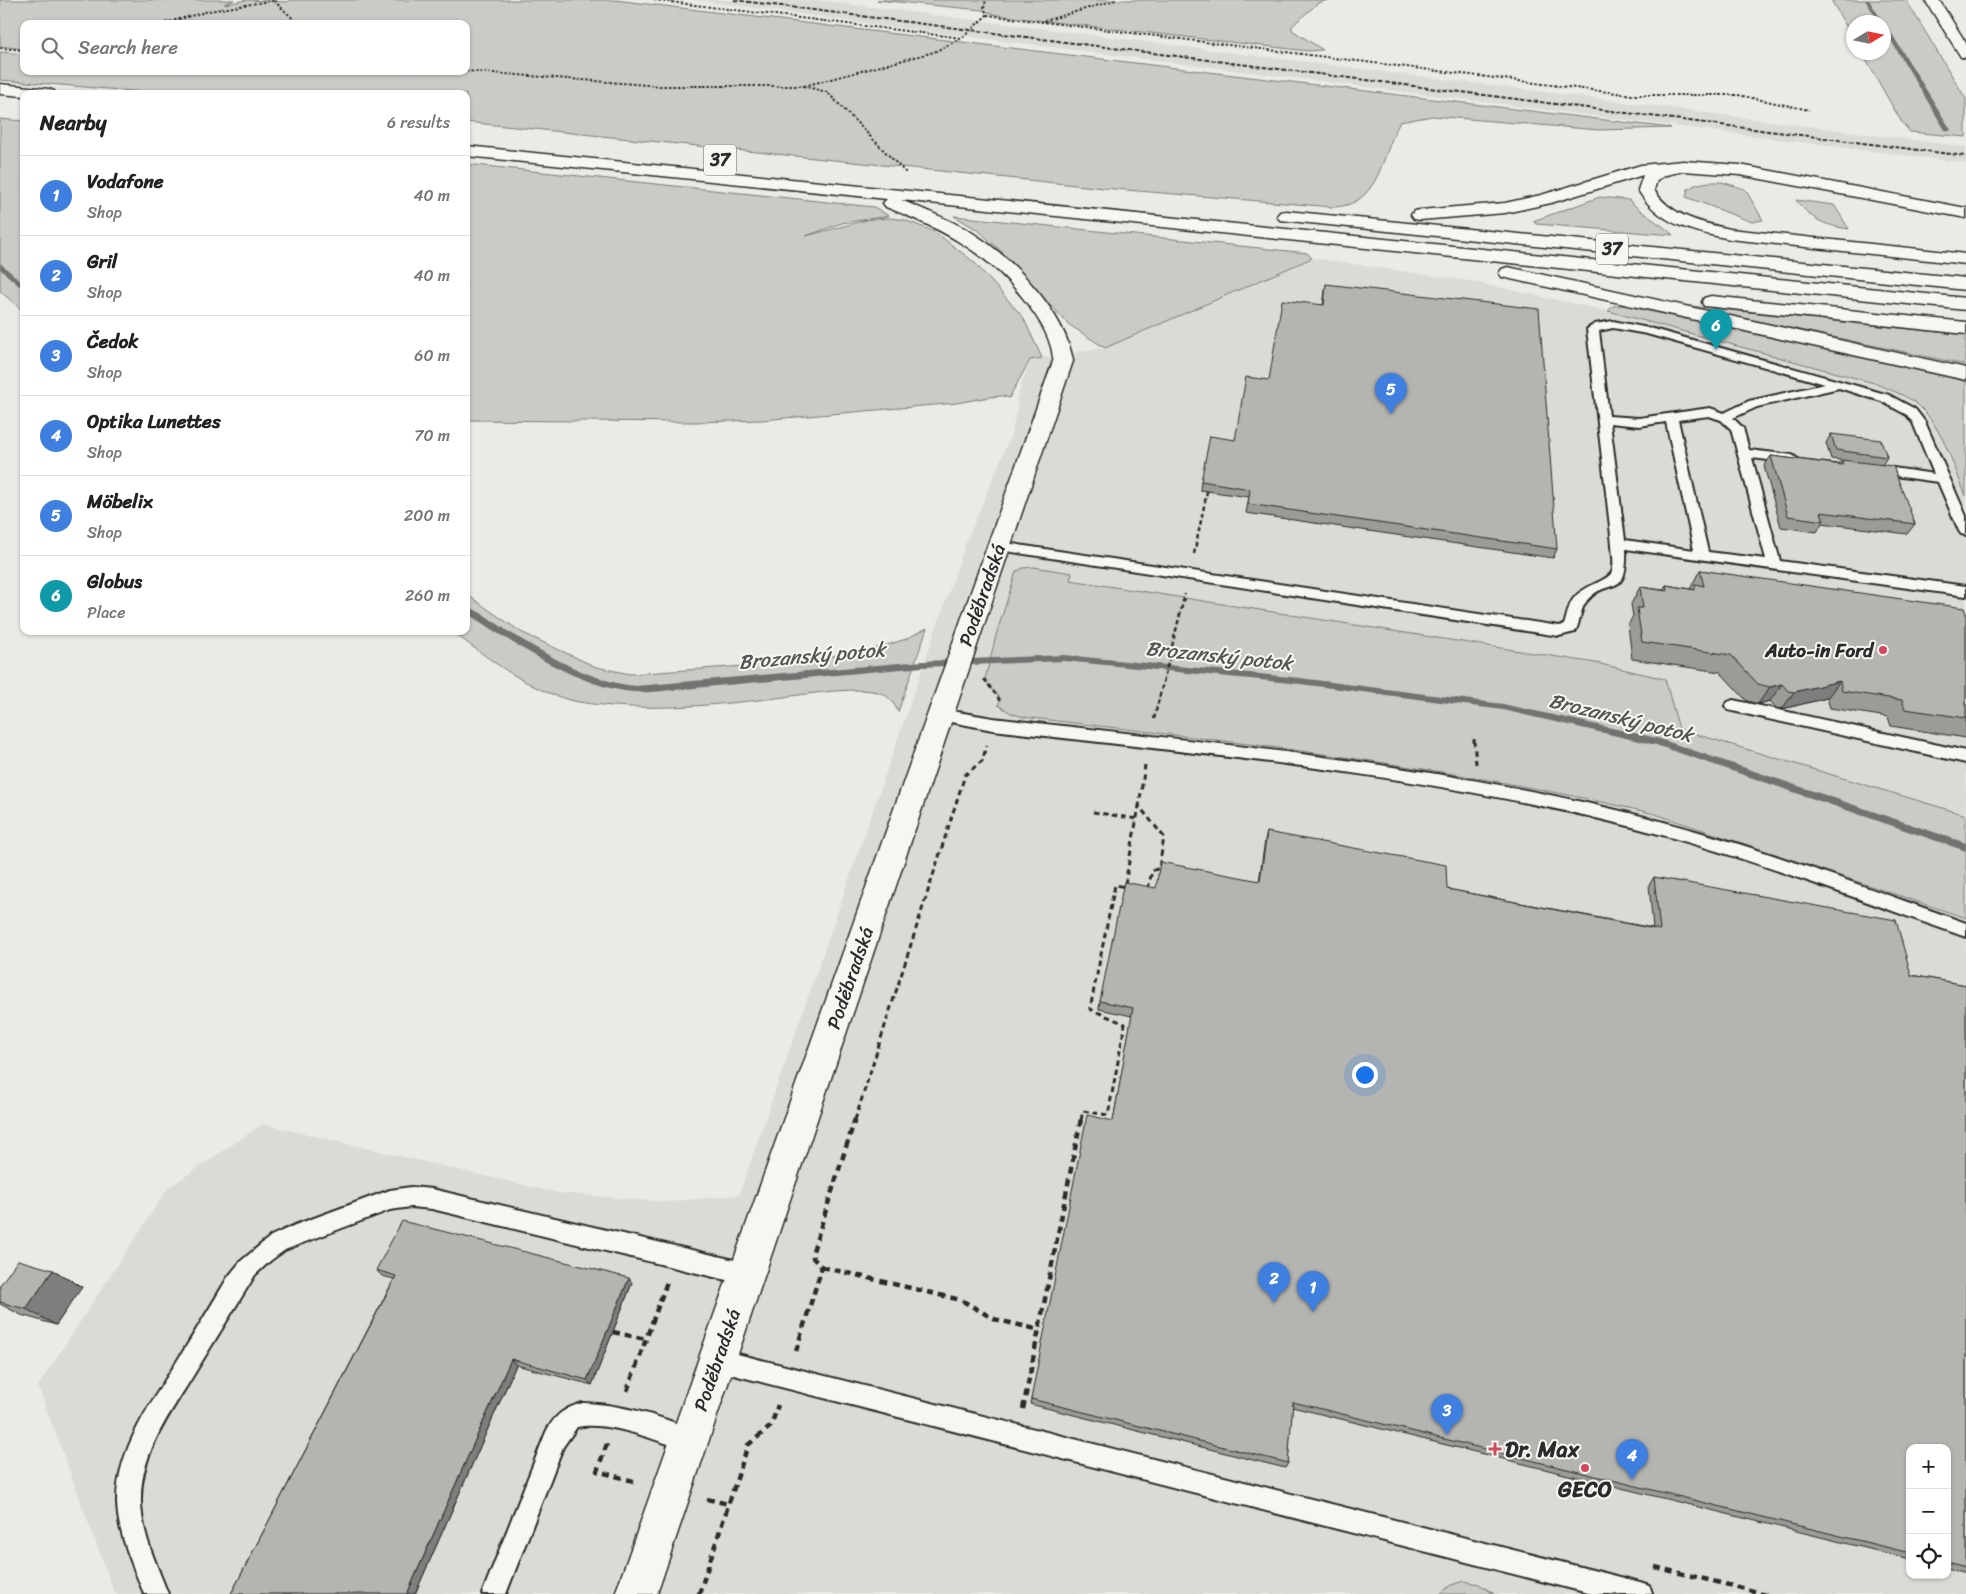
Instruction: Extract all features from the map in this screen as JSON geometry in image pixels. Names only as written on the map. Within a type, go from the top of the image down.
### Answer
[{"type":"main road","points":[[1932,0],[1966,54]]},
{"type":"main road","points":[[0,89],[20,91]]},
{"type":"main road","name":"37","points":[[470,151],[1966,304]]},
{"type":"main road","name":"37","points":[[1697,166],[1670,166],[1642,170],[1532,202],[1482,211],[1410,215],[1268,214],[1966,284]]},
{"type":"main road","points":[[1966,214],[1740,170],[1697,166],[1666,169],[1655,174],[1646,184],[1649,196],[1658,206],[1672,215],[1699,227],[1722,232],[1966,259]]},
{"type":"main road","name":"Poděbradská","points":[[636,1594],[1063,361],[1061,345],[1049,320],[988,253],[937,221],[860,190]]},
{"type":"main road","points":[[1347,242],[1580,289],[1966,374]]},
{"type":"main road","points":[[1580,289],[1966,328]]},
{"type":"lane","points":[[999,546],[1559,631],[1570,628],[1579,600],[1618,576],[1621,561],[1593,329],[1599,326],[1620,326],[1649,331],[1885,398],[1911,412],[1919,422],[1966,531]]},
{"type":"lane","points":[[1726,417],[1753,404],[1839,384]]},
{"type":"lane","points":[[1603,419],[1639,422],[1710,412],[1726,417],[1737,428],[1774,565]]},
{"type":"lane","points":[[1671,418],[1702,555]]},
{"type":"lane","points":[[1744,452],[1801,460]]},
{"type":"lane","points":[[1858,467],[1943,479]]},
{"type":"lane","points":[[1619,544],[1966,591]]},
{"type":"lane","points":[[1733,706],[1966,757]]},
{"type":"lane","points":[[940,715],[993,724],[1348,766],[1477,787],[1608,814],[1693,837],[1762,859],[1966,930]]},
{"type":"lane","points":[[156,1594],[133,1530],[129,1505],[129,1480],[139,1450],[154,1420],[236,1285],[248,1268],[278,1243],[390,1200],[411,1197],[432,1199],[747,1274]]},
{"type":"lane","points":[[718,1360],[1640,1594]]},
{"type":"lane","points":[[494,1594],[554,1440],[562,1425],[574,1417],[587,1413],[604,1415],[690,1440]]},
{"type":"path","points":[[176,20],[209,11],[275,0],[295,20]]},
{"type":"path","points":[[654,0],[962,38]]},
{"type":"path","points":[[986,0],[984,7],[987,15]]},
{"type":"path","points":[[1041,22],[1116,0]]},
{"type":"path","points":[[803,86],[934,52],[962,38],[987,15]]},
{"type":"path","points":[[987,15],[1632,95],[1738,95],[1808,110]]},
{"type":"path","points":[[0,48],[20,50]]},
{"type":"path","points":[[470,71],[660,86],[803,86],[827,92],[912,179]]},
{"type":"path","points":[[1124,886],[1137,819],[1148,743],[1170,653]]},
{"type":"path","points":[[982,674],[999,699],[993,724],[982,761],[965,775],[813,1250],[813,1258],[822,1267],[961,1300],[994,1319],[1040,1330]]},
{"type":"path","points":[[1139,806],[1164,837],[1159,868],[1152,871],[1147,891],[1140,889]]},
{"type":"path","points":[[1093,812],[1137,819]]},
{"type":"path","points":[[1022,1416],[1083,1111],[1108,1115],[1125,1024],[1090,1009],[1115,885],[1132,888]]},
{"type":"path","points":[[699,1594],[748,1445],[771,1426],[822,1267]]},
{"type":"path","points":[[613,1332],[646,1339]]},
{"type":"shaded area","points":[[0,0],[234,0],[224,4],[248,0],[287,2],[291,0],[615,0],[1671,128],[1599,130],[1432,116],[1400,122],[1370,189],[1348,205],[1332,207],[1114,189],[470,122],[470,90],[121,90],[0,80],[0,52],[20,54],[20,75],[470,75],[470,20],[20,20],[20,48],[0,46]]},
{"type":"shaded area","points":[[696,0],[815,0],[1679,109],[1966,147],[1966,163],[885,26]]},
{"type":"shaded area","points":[[877,0],[1328,0],[1318,3],[1292,26],[1292,30],[1323,50],[1308,51],[997,15],[982,10]]},
{"type":"shaded area","points":[[1831,0],[1906,0],[1966,99],[1966,137],[1910,132],[1901,121],[1866,60],[1891,60],[1891,15],[1846,15],[1846,26]]},
{"type":"shaded area","points":[[0,119],[20,121],[20,308],[0,291]]},
{"type":"shaded area","points":[[470,164],[874,207],[889,216],[842,223],[806,236],[870,219],[890,218],[905,220],[935,232],[974,262],[1023,317],[1042,358],[1030,360],[1009,398],[1003,396],[989,397],[957,403],[762,420],[696,422],[470,420]]},
{"type":"shaded area","points":[[1722,182],[1745,189],[1763,220],[1752,222],[1686,197],[1688,189],[1697,184]]},
{"type":"shaded area","points":[[1600,197],[1629,200],[1639,210],[1673,235],[1536,224],[1533,221]]},
{"type":"shaded area","points":[[1796,200],[1834,205],[1849,229],[1832,226],[1813,217]]},
{"type":"shaded area","points":[[954,216],[1307,253],[1312,258],[1105,348],[1068,324],[1001,251],[978,230]]},
{"type":"shaded area","points":[[1312,258],[1469,281],[1608,311],[1874,383],[1903,395],[1934,422],[1966,492],[1966,1594],[115,1594],[38,1386],[168,1188],[263,1124],[558,1193],[665,1202],[739,1195],[966,543],[1011,435],[1018,405],[1016,401],[1030,360],[1105,348]]},
{"type":"shaded area","points":[[1622,305],[1966,381],[1966,496],[1941,436],[1927,415],[1909,399],[1874,383],[1608,311],[1613,306]]},
{"type":"shaded area","points":[[1682,305],[1966,335],[1966,365]]},
{"type":"shaded area","points":[[1034,567],[1072,573],[1070,580],[1596,663],[1665,679],[1679,729],[1966,815],[1966,918],[1655,814],[1577,797],[1420,768],[1340,756],[1023,717],[1011,713],[998,705],[1001,699],[990,688],[985,679],[997,632],[1016,572],[1023,568]]},
{"type":"shaded area","points":[[470,597],[521,632],[596,667],[630,674],[758,665],[826,657],[874,649],[906,639],[927,628],[898,712],[887,696],[881,693],[857,690],[697,706],[626,707],[602,705],[561,698],[528,683],[457,635],[470,635]]},
{"type":"shaded area","points":[[1464,1581],[1479,1584],[1494,1594],[1440,1594],[1451,1585]]},
{"type":"building","points":[[1326,284],[1539,309],[1557,549],[1248,504],[1250,489],[1201,481],[1210,436],[1235,440],[1246,377],[1269,380],[1282,300],[1324,305]]},
{"type":"building","points":[[1831,434],[1881,440],[1887,457],[1836,450]]},
{"type":"building","points":[[1771,456],[1843,465],[1842,460],[1893,466],[1915,524],[1821,512],[1824,521],[1788,516]]},
{"type":"building","points":[[1700,570],[1964,608],[1966,613],[1966,718],[1905,709],[1902,700],[1842,691],[1840,681],[1794,692],[1788,691],[1782,684],[1770,687],[1758,684],[1731,655],[1642,642],[1637,608],[1643,608],[1640,587],[1667,591],[1666,585],[1695,590],[1695,584],[1704,586]]},
{"type":"building","points":[[1267,832],[1446,865],[1447,889],[1660,930],[1654,877],[1896,920],[1911,975],[1966,985],[1966,1567],[1951,1563],[1951,1444],[1906,1444],[1906,1552],[1293,1402],[1288,1463],[1031,1399],[1087,1115],[1113,1121],[1133,1008],[1100,1001],[1124,882],[1156,888],[1160,862],[1260,881]]},
{"type":"building","points":[[402,1221],[629,1278],[587,1380],[511,1359],[407,1594],[231,1594],[396,1276],[376,1270]]},
{"type":"building","points":[[18,1260],[53,1270],[26,1309],[0,1302],[0,1285]]},
{"type":"waterway","points":[[1867,0],[1877,15]]},
{"type":"waterway","points":[[1891,37],[1948,130]]},
{"type":"waterway","name":"Brozanský potok","points":[[0,265],[20,284]]},
{"type":"waterway","name":"Brozanský potok","points":[[470,611],[545,657],[566,667],[609,684],[636,690],[923,664],[1064,658],[1300,681],[1503,707],[1657,742],[1966,847]]},
{"type":"railway","points":[[734,0],[1966,156]]},
{"type":"place","name":"Globus","points":[[1716,350]]},
{"type":"place","name":"Möbelix","points":[[1391,414]]},
{"type":"place","name":"Auto-in Ford","points":[[1883,650]]},
{"type":"place","name":"Gril","points":[[1274,1303]]},
{"type":"place","name":"Vodafone","points":[[1313,1312]]},
{"type":"place","name":"Čedok","points":[[1447,1435]]},
{"type":"place","name":"Dr. Max","points":[[1495,1449]]},
{"type":"place","name":"GECO","points":[[1585,1468]]},
{"type":"place","name":"Optika Lunettes","points":[[1632,1480]]}]
